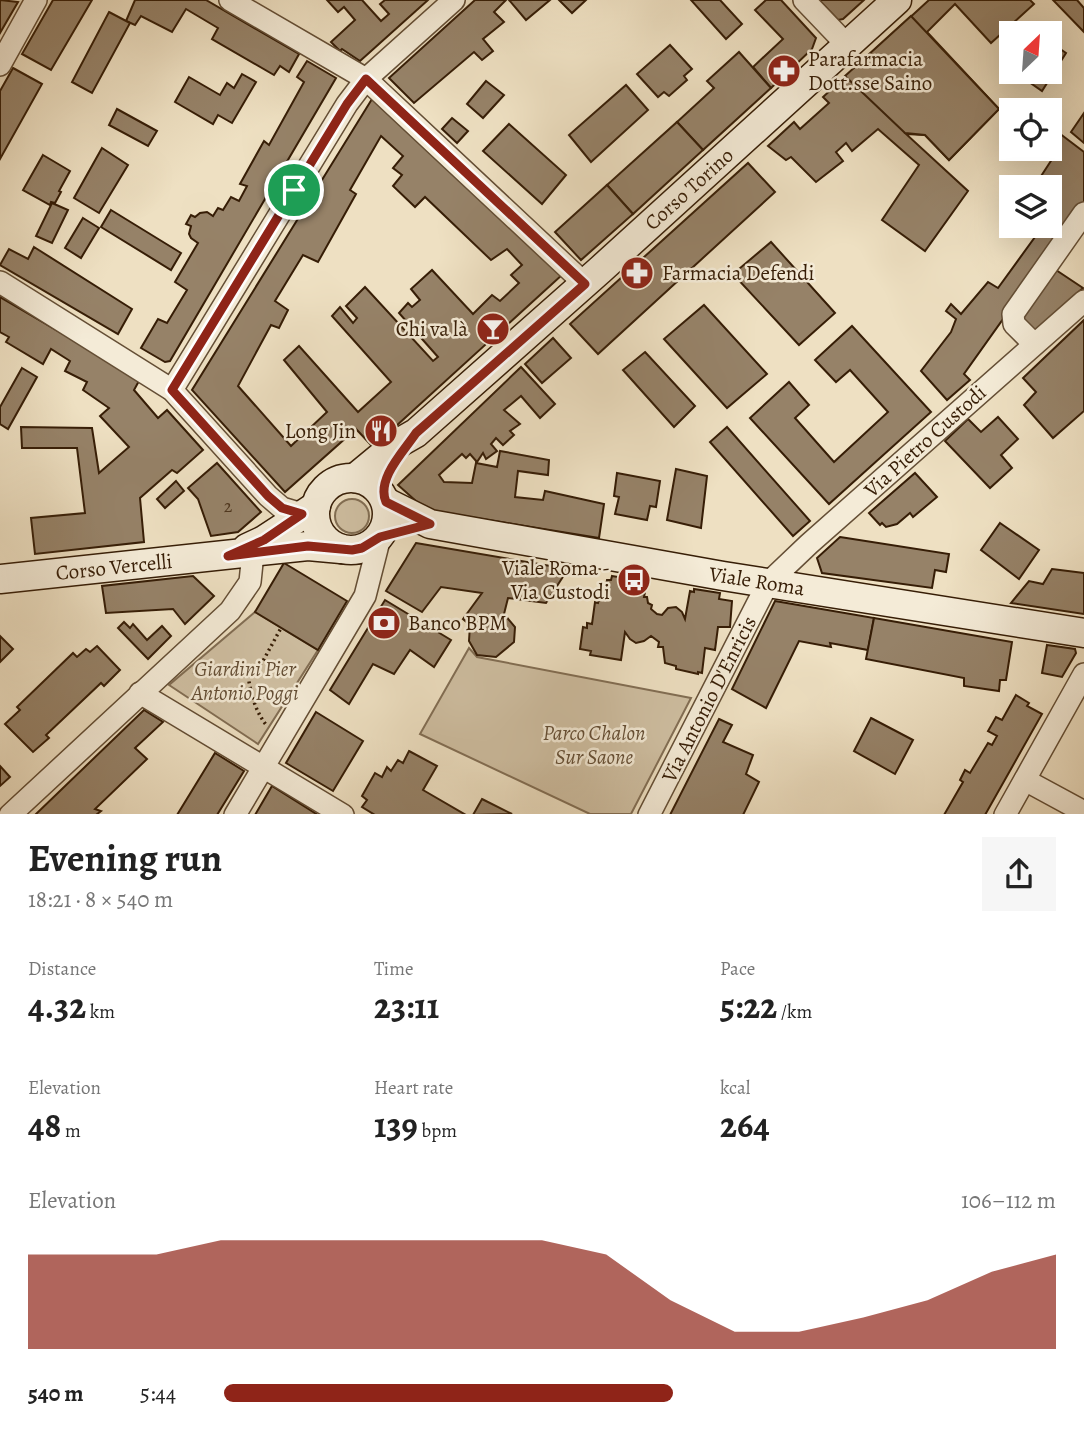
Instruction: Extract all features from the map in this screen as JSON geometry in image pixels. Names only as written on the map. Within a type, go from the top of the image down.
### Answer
[{"type":"main road","name":"Corso Torino","points":[[355,478],[395,445],[416,433],[585,284],[897,0]]},
{"type":"main road","name":"Corso Torino","points":[[385,500],[388,474],[416,433]]},
{"type":"main road","points":[[355,478],[369,482],[377,488],[385,500],[388,519],[380,537],[362,548],[341,549],[331,544],[309,510],[330,485],[342,479],[355,478]]},
{"type":"main road","name":"Viale Roma","points":[[385,500],[430,524],[768,583],[1084,633]]},
{"type":"main road","name":"Corso Vercelli","points":[[240,554],[309,510]]},
{"type":"main road","name":"Viale Roma","points":[[380,537],[430,524]]},
{"type":"main road","name":"Corso Vercelli","points":[[0,579],[308,546],[341,549]]},
{"type":"street","points":[[0,65],[36,0]]},
{"type":"street","points":[[230,0],[366,79],[585,284]]},
{"type":"street","points":[[172,390],[347,104],[366,79],[454,0]]},
{"type":"street","points":[[804,0],[847,45]]},
{"type":"street","points":[[1034,344],[1014,324],[1013,314],[1084,213]]},
{"type":"street","points":[[0,282],[172,390],[268,496],[282,508],[309,510]]},
{"type":"street","name":"Via Pietro Custodi","points":[[768,583],[1084,301]]},
{"type":"street","points":[[235,814],[365,596],[380,537]]},
{"type":"street","points":[[10,814],[230,611],[250,582],[240,554]]},
{"type":"street","name":"Via Antonio D'Enricis","points":[[649,814],[768,583]]},
{"type":"street","points":[[1005,814],[1084,674]]},
{"type":"street","points":[[141,693],[343,814]]},
{"type":"street","points":[[1024,780],[1084,812]]},
{"type":"path","points":[[248,677],[263,661],[281,628]]},
{"type":"path","points":[[187,674],[194,672],[248,677]]},
{"type":"path","points":[[248,677],[252,698],[269,729]]},
{"type":"green space","points":[[352,499],[364,504],[369,516],[364,528],[352,533],[340,528],[335,516],[340,504]]},
{"type":"green space","name":"Giardini Pier Antonio Poggi","points":[[255,612],[318,650],[258,744],[169,685]]},
{"type":"green space","name":"Parco Chalon Sur Saone","points":[[469,648],[477,657],[691,698],[631,814],[590,814],[420,734]]},
{"type":"building","points":[[0,0],[18,2],[0,33]]},
{"type":"building","points":[[53,0],[92,0],[51,70],[22,54]]},
{"type":"building","points":[[135,0],[206,0],[299,54],[289,72],[280,66],[274,75],[212,39],[218,28],[186,9],[172,32],[141,16],[135,25],[126,21]]},
{"type":"building","points":[[327,0],[362,0],[381,21],[389,14],[380,4],[385,0],[428,0],[360,61],[342,49],[340,51],[331,42],[355,20],[344,7],[338,12]]},
{"type":"building","points":[[475,0],[506,0],[494,12],[504,22],[483,39],[493,51],[482,60],[474,52],[414,103],[389,78]]},
{"type":"building","points":[[509,0],[550,0],[526,20]]},
{"type":"building","points":[[559,0],[586,0],[572,13]]},
{"type":"building","points":[[691,0],[720,0],[742,24],[726,39]]},
{"type":"building","points":[[766,0],[781,0],[816,38],[812,49],[771,88],[753,67],[783,39],[755,10]]},
{"type":"building","points":[[819,0],[864,0],[843,19],[838,20]]},
{"type":"building","points":[[929,0],[1030,0],[1034,4],[1015,21],[999,21],[999,36],[991,43],[955,4],[927,32],[999,109],[949,160],[925,135],[906,134],[968,191],[925,251],[882,220],[919,165],[878,129],[852,151],[846,143],[836,152],[843,161],[816,182],[791,157],[786,160],[768,146],[794,122],[800,129],[829,103],[823,97]]},
{"type":"building","points":[[1053,0],[1077,0],[1084,8],[1084,32]]},
{"type":"building","points":[[109,12],[130,23],[92,93],[72,82]]},
{"type":"building","points":[[911,16],[999,109],[949,160],[925,135],[905,133],[845,76]]},
{"type":"building","points":[[670,45],[692,69],[684,76],[687,80],[669,96],[664,92],[658,97],[637,74]]},
{"type":"building","points":[[739,52],[771,88],[703,150],[677,122],[714,88],[707,81]]},
{"type":"building","points":[[307,61],[336,78],[170,361],[165,362],[141,348],[158,319],[167,323],[187,290],[175,282],[198,243],[191,238],[191,226],[186,224],[191,215],[195,217],[207,212],[213,216],[218,208],[223,210],[231,197],[239,201],[247,186],[240,184],[264,141],[269,145],[304,82],[297,77]]},
{"type":"building","points":[[13,68],[42,84],[0,159],[0,91]]},
{"type":"building","points":[[242,74],[256,82],[232,123],[218,115],[213,124],[175,102],[189,77],[220,95],[227,83],[234,88]]},
{"type":"building","points":[[486,81],[504,95],[483,118],[467,104]]},
{"type":"building","points":[[1032,84],[1046,84],[1042,91]]},
{"type":"building","points":[[626,85],[648,110],[591,162],[569,135]]},
{"type":"building","points":[[372,99],[563,274],[373,447],[356,429],[285,492],[192,390]],"holes":[[[381,136],[403,156],[393,168],[402,175],[393,186],[415,207],[425,197],[491,260],[507,249],[522,265],[511,275],[519,283],[500,301],[492,295],[473,314],[432,270],[411,289],[420,300],[412,307],[408,303],[399,313],[438,357],[433,361],[365,287],[346,306],[357,318],[353,323],[340,307],[332,316],[391,382],[358,412],[299,346],[284,360],[327,412],[291,446],[238,386],[271,325],[279,328],[288,310],[275,301],[303,255],[318,262],[356,194],[350,190]]]},
{"type":"building","points":[[117,109],[157,131],[148,146],[109,125]]},
{"type":"building","points":[[1084,113],[1084,143],[1071,132]]},
{"type":"building","points":[[452,118],[468,131],[457,143],[442,129]]},
{"type":"building","points":[[677,122],[703,150],[633,214],[607,185]]},
{"type":"building","points":[[509,124],[566,175],[542,204],[483,151]]},
{"type":"building","points":[[1062,135],[1084,152],[1084,205],[1062,236],[1062,175],[1042,175],[1051,161],[1062,161]]},
{"type":"building","points":[[102,148],[128,165],[99,213],[74,198]]},
{"type":"building","points":[[43,155],[70,171],[55,203],[51,202],[50,205],[23,190]]},
{"type":"building","points":[[748,163],[775,192],[598,354],[570,324]]},
{"type":"building","points":[[607,185],[633,214],[581,260],[555,232]]},
{"type":"building","points":[[52,203],[68,210],[52,243],[36,236]]},
{"type":"building","points":[[111,210],[181,253],[171,270],[101,227]]},
{"type":"building","points":[[83,218],[99,228],[81,258],[65,248]]},
{"type":"building","points":[[1034,238],[1061,238],[964,374],[970,380],[947,400],[921,371],[951,332],[956,319],[946,311],[951,304],[961,314],[988,282],[998,288]]},
{"type":"building","points":[[771,242],[835,313],[799,345],[733,274]]},
{"type":"building","points":[[34,247],[132,309],[118,334],[0,265],[9,249],[28,259]]},
{"type":"building","points":[[1056,270],[1083,288],[1033,333],[1018,322]]},
{"type":"building","points":[[0,297],[140,379],[134,390],[158,418],[167,410],[203,450],[177,473],[172,470],[140,498],[144,542],[35,554],[31,518],[85,513],[77,448],[22,448],[21,427],[92,428],[99,473],[129,447],[100,416],[109,408],[83,390],[87,382],[65,371],[70,361],[51,349],[43,364],[6,342],[9,337],[0,332]]},
{"type":"building","points":[[704,305],[767,374],[727,408],[664,339]]},
{"type":"building","points":[[1084,320],[1084,411],[1053,438],[1024,405],[1036,392],[1023,378]]},
{"type":"building","points":[[852,326],[931,412],[829,504],[750,418],[789,382],[809,405],[795,418],[834,462],[888,412],[850,370],[836,382],[815,360]]},
{"type":"building","points":[[553,338],[571,358],[542,383],[525,364]]},
{"type":"building","points":[[645,352],[695,406],[674,427],[623,370]]},
{"type":"building","points":[[521,367],[555,404],[540,418],[521,396],[504,410],[520,424],[510,431],[514,435],[503,445],[496,438],[491,444],[497,451],[486,459],[483,453],[477,462],[470,454],[466,458],[462,454],[439,475],[444,482],[472,483],[476,463],[497,467],[500,451],[549,460],[548,475],[518,471],[515,497],[543,500],[545,491],[604,504],[599,538],[426,510],[398,485]]},
{"type":"building","points":[[22,368],[37,377],[8,429],[0,424],[0,407]]},
{"type":"building","points":[[998,417],[1018,439],[1001,455],[1012,468],[990,488],[945,441],[968,419],[981,432]]},
{"type":"building","points":[[727,427],[810,521],[793,536],[710,442]]},
{"type":"building","points":[[217,463],[261,512],[238,532],[211,536],[198,499],[188,488]]},
{"type":"building","points":[[676,469],[707,476],[701,528],[667,520]]},
{"type":"building","points":[[617,473],[660,481],[656,507],[650,506],[647,520],[615,514],[619,497],[614,496]]},
{"type":"building","points":[[915,473],[937,497],[913,517],[910,513],[897,524],[886,527],[882,523],[880,525],[869,513]]},
{"type":"building","points":[[176,481],[184,491],[165,508],[157,499]]},
{"type":"building","points":[[1000,523],[1039,550],[1019,579],[981,550]]},
{"type":"building","points":[[840,537],[949,554],[946,572],[935,570],[932,588],[822,573],[817,558]]},
{"type":"building","points":[[416,543],[568,569],[546,603],[508,598],[504,614],[515,627],[514,642],[496,657],[477,655],[469,641],[470,625],[463,619],[482,593],[441,587],[422,612],[386,591]]},
{"type":"building","points":[[284,563],[347,601],[318,650],[255,612]]},
{"type":"building","points":[[1052,569],[1084,573],[1084,614],[1011,603],[1029,581],[1043,584]]},
{"type":"building","points":[[193,576],[214,596],[185,624],[173,609],[106,613],[102,586]]},
{"type":"building","points":[[612,576],[636,580],[635,585],[646,587],[644,597],[647,597],[648,603],[652,605],[651,609],[657,614],[662,615],[668,608],[676,607],[685,619],[690,591],[694,592],[694,589],[720,593],[719,599],[732,601],[730,627],[718,627],[715,650],[705,648],[702,673],[676,669],[676,666],[665,663],[663,647],[658,647],[659,642],[651,636],[636,643],[625,632],[621,660],[590,655],[591,651],[580,649],[583,627],[587,628],[587,623],[592,624],[595,602],[604,600],[607,580],[611,580]]},
{"type":"building","points":[[385,600],[451,640],[434,667],[410,650],[394,674],[373,664],[349,704],[330,690]]},
{"type":"building","points":[[775,601],[874,618],[868,650],[799,641],[766,708],[732,689]]},
{"type":"building","points":[[874,618],[1012,642],[1006,680],[1000,680],[999,691],[964,686],[964,678],[866,659]]},
{"type":"building","points":[[124,622],[130,628],[133,624],[147,640],[162,626],[171,636],[148,659],[118,628]]},
{"type":"building","points":[[0,636],[13,649],[0,662]]},
{"type":"building","points":[[1047,645],[1075,649],[1076,653],[1062,677],[1042,673]]},
{"type":"building","points":[[97,646],[120,670],[104,686],[101,683],[46,735],[49,738],[33,752],[5,724],[20,710],[17,707],[73,653],[77,657],[86,649],[90,652]]},
{"type":"building","points":[[1016,695],[1029,703],[1027,706],[1042,714],[986,814],[945,814],[963,782],[960,780],[965,770],[970,773],[988,743],[992,745],[997,736],[988,731],[996,717],[1002,720]]},
{"type":"building","points":[[144,710],[163,722],[135,748],[147,759],[95,809],[101,811],[97,814],[36,814]]},
{"type":"building","points":[[316,712],[363,741],[333,791],[286,763]]},
{"type":"building","points":[[871,718],[913,740],[895,774],[854,751]]},
{"type":"building","points":[[719,719],[732,725],[723,742],[753,755],[746,774],[759,782],[743,814],[671,814]]},
{"type":"building","points":[[409,751],[437,766],[423,790],[464,814],[373,814],[362,807],[367,800],[362,796],[375,773],[382,777],[387,767],[391,771],[398,760],[403,763]]},
{"type":"building","points":[[215,753],[244,771],[218,814],[178,814]]},
{"type":"building","points":[[0,766],[10,777],[0,786]]},
{"type":"building","points":[[272,786],[316,814],[256,814]]},
{"type":"building","points":[[482,799],[512,814],[474,814]]},
{"type":"place","name":"Parafarmacia Dott.sse Saino","points":[[784,71]]},
{"type":"place","name":"Farmacia Defendi","points":[[637,273]]},
{"type":"place","name":"Chi va là","points":[[493,329]]},
{"type":"place","name":"Long Jin","points":[[381,431]]},
{"type":"place","name":"Viale Roma - Via Custodi","points":[[634,580]]},
{"type":"place","name":"Banco BPM","points":[[384,623]]},
{"type":"route","points":[[366,79],[585,284],[416,433],[396,460],[388,474],[384,497],[386,502],[403,513],[430,524],[380,537],[372,544],[352,550],[308,546],[228,556],[264,540],[302,514],[282,508],[268,496],[172,390],[294,190],[347,104],[366,79]]}]
